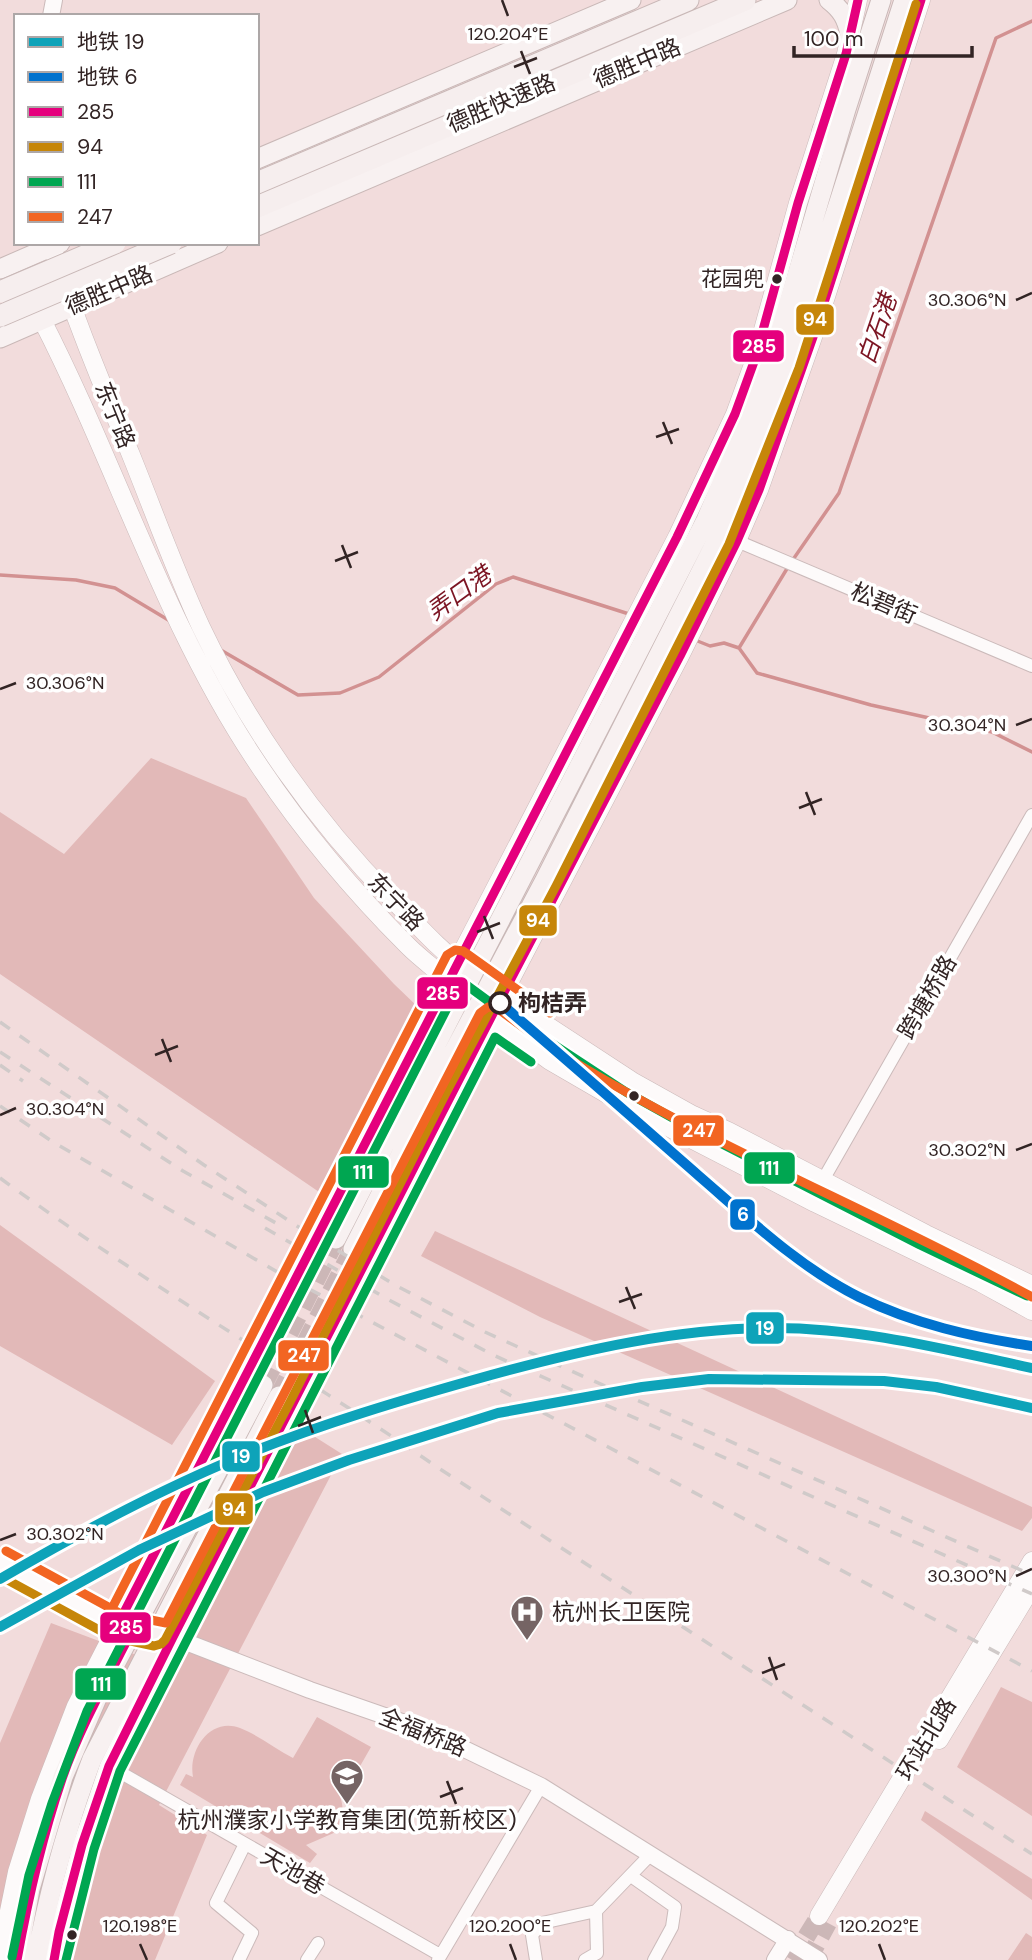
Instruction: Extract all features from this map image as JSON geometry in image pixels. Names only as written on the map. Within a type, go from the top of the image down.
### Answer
[{"type":"highway","name":"德胜快速路","points":[[259,182],[688,0]]},
{"type":"highway","name":"德胜快速路","points":[[259,206],[745,0]]},
{"type":"highway","points":[[0,292],[110,245]]},
{"type":"highway","points":[[0,316],[166,245]]},
{"type":"main road","points":[[259,158],[631,0]]},
{"type":"main road","name":"德胜中路","points":[[259,225],[787,0]]},
{"type":"main road","points":[[829,0],[846,18],[850,35]]},
{"type":"main road","points":[[488,985],[680,656],[678,598],[684,543],[755,359],[858,0]]},
{"type":"main road","points":[[684,543],[706,520],[742,437],[778,340],[881,0]]},
{"type":"main road","points":[[678,598],[737,541],[759,490],[813,337],[904,0]]},
{"type":"main road","points":[[17,1960],[30,1889],[63,1777],[125,1628],[457,962],[642,644],[678,598],[718,538],[842,223],[921,0]]},
{"type":"main road","points":[[822,130],[846,109]]},
{"type":"main road","points":[[0,269],[22,251],[49,245]]},
{"type":"main road","name":"东宁路","points":[[54,245],[71,307],[202,628],[270,746],[334,834],[373,880],[457,962],[632,1081],[693,1115],[1032,1285]]},
{"type":"main road","name":"德胜中路","points":[[0,338],[213,245]]},
{"type":"main road","name":"东宁路","points":[[42,320],[208,682],[253,756],[317,844],[357,892],[410,947],[477,1007],[550,1061],[631,1108],[1032,1311]]},
{"type":"main road","points":[[36,1960],[57,1862],[92,1759],[164,1636],[488,985],[545,880],[642,644]]},
{"type":"main road","points":[[488,985],[564,778]]},
{"type":"main road","points":[[345,1244],[477,1007]]},
{"type":"main road","points":[[0,1955],[17,1872],[40,1799],[76,1706],[271,1390],[109,1766],[82,1845],[54,1960]]},
{"type":"main road","name":"环站北路","points":[[1032,1561],[824,1919],[1032,1587]]},
{"type":"street","points":[[22,251],[42,320]]},
{"type":"street","name":"松碧街","points":[[737,541],[1032,666]]},
{"type":"street","name":"跨塘桥路","points":[[823,1180],[1032,815]]},
{"type":"street","name":"全福桥路","points":[[0,1562],[125,1628],[164,1636],[425,1730],[541,1786],[820,1960]]},
{"type":"street","name":"天池巷","points":[[109,1766],[439,1958]]},
{"type":"street","points":[[439,1958],[541,1786]]},
{"type":"street","points":[[239,1960],[252,1933],[216,1903],[245,1844]]},
{"type":"street","points":[[536,1960],[532,1935],[541,1923],[596,1911],[651,1854]]},
{"type":"street","points":[[631,1876],[675,1907],[672,1927],[654,1960]]},
{"type":"street","points":[[585,1960],[597,1953],[596,1911]]},
{"type":"street","points":[[775,1960],[788,1939]]},
{"type":"street","points":[[307,1960],[318,1943]]},
{"type":"shaded area","points":[[151,758],[246,798],[314,898],[419,1008],[405,1041],[322,1194],[0,974],[0,812],[64,854]]},
{"type":"shaded area","points":[[0,1225],[215,1381],[172,1445],[0,1346]]},
{"type":"shaded area","points":[[435,1231],[1032,1507],[1032,1518],[1022,1531],[540,1317],[421,1256]]},
{"type":"shaded area","points":[[293,1423],[342,1454],[159,1805],[207,1835],[155,1960],[0,1960],[0,1743],[51,1623],[155,1662]]},
{"type":"shaded area","points":[[1001,1687],[1032,1702],[1032,1816],[957,1767]]},
{"type":"shaded area","points":[[317,1717],[371,1747],[347,1789],[333,1782],[341,1801],[341,1817],[336,1832],[306,1845],[317,1854],[310,1863],[180,1785],[186,1774],[193,1777],[194,1756],[203,1738],[219,1727],[240,1728],[293,1758]]},
{"type":"shaded area","points":[[925,1811],[1032,1879],[1032,1900],[921,1820]]},
{"type":"shaded area","points":[[1026,1933],[1032,1937],[1032,1960],[1008,1960]]},
{"type":"waterway","name":"白石港","points":[[792,561],[839,493],[996,38],[1032,21]]},
{"type":"waterway","name":"白石港","points":[[739,648],[788,567]]},
{"type":"waterway","name":"弄口港","points":[[0,575],[76,580],[115,588],[170,621]]},
{"type":"waterway","name":"弄口港","points":[[219,649],[298,695],[340,693],[379,677],[496,584],[513,577],[629,614]]},
{"type":"waterway","name":"弄口港","points":[[695,640],[710,646],[724,643],[739,648],[757,673],[871,705],[992,732],[1032,752]]},
{"type":"tunnel","points":[[263,1385],[336,1239]]},
{"type":"tunnel","points":[[279,1396],[353,1249]]},
{"type":"tunnel","points":[[792,1960],[819,1916]]},
{"type":"tunnel","points":[[808,1960],[828,1923]]},
{"type":"railway","points":[[0,1022],[204,1165],[297,1226],[395,1285],[485,1332],[1032,1575]]},
{"type":"railway","points":[[0,1052],[183,1171],[283,1227]]},
{"type":"railway","points":[[0,1065],[23,1081]]},
{"type":"railway","points":[[0,1106],[53,1142],[279,1273],[1032,1671]]},
{"type":"railway","points":[[0,1178],[162,1289],[1032,1854]]},
{"type":"railway","points":[[265,1228],[389,1300],[493,1355],[1032,1594]]},
{"type":"metro line","name":"6","points":[[499,1002],[756,1226],[816,1272],[859,1297],[901,1315],[965,1334],[1032,1346]]},
{"type":"metro line","name":"19","points":[[0,1579],[146,1499],[268,1446],[427,1393],[596,1349],[702,1332],[807,1329],[904,1341],[1032,1368]]},
{"type":"metro line","name":"19","points":[[0,1627],[139,1550],[263,1492],[349,1460],[498,1413],[642,1387],[709,1379],[884,1381],[936,1387],[1032,1408]]},
{"type":"transit line","name":"285","points":[[17,1960],[36,1869],[62,1779],[86,1722],[133,1629],[117,1626],[677,537],[735,414],[755,359],[798,203],[846,54],[858,0]]},
{"type":"transit line","name":"285","points":[[54,1960],[82,1845],[109,1766],[737,541],[759,490],[813,337],[921,0]]},
{"type":"transit line","name":"94","points":[[0,1576],[112,1637],[154,1646],[165,1640],[290,1402],[446,1093],[556,886],[729,544],[799,368],[916,4]]},
{"type":"transit line","name":"247","points":[[106,1620],[447,955],[455,950],[463,951],[550,1013]]},
{"type":"transit line","name":"111","points":[[12,1957],[29,1875],[52,1803],[87,1711],[461,981],[626,1092],[687,1126],[920,1245],[1027,1296]]},
{"type":"transit line","name":"247","points":[[6,1551],[121,1614],[166,1623],[480,1013],[488,1007],[497,1008],[558,1052],[674,1118],[1032,1297]]},
{"type":"transit line","name":"111","points":[[66,1960],[94,1849],[120,1771],[495,1037],[531,1062]]},
{"type":"place","name":"花园兜","points":[[777,279]]},
{"type":"place","name":"枸桔弄","points":[[500,1003]]},
{"type":"place","name":"杭州长卫医院","points":[[527,1642]]},
{"type":"place","name":"杭州濮家小学教育集团(笕新校区)","points":[[347,1806]]}]
